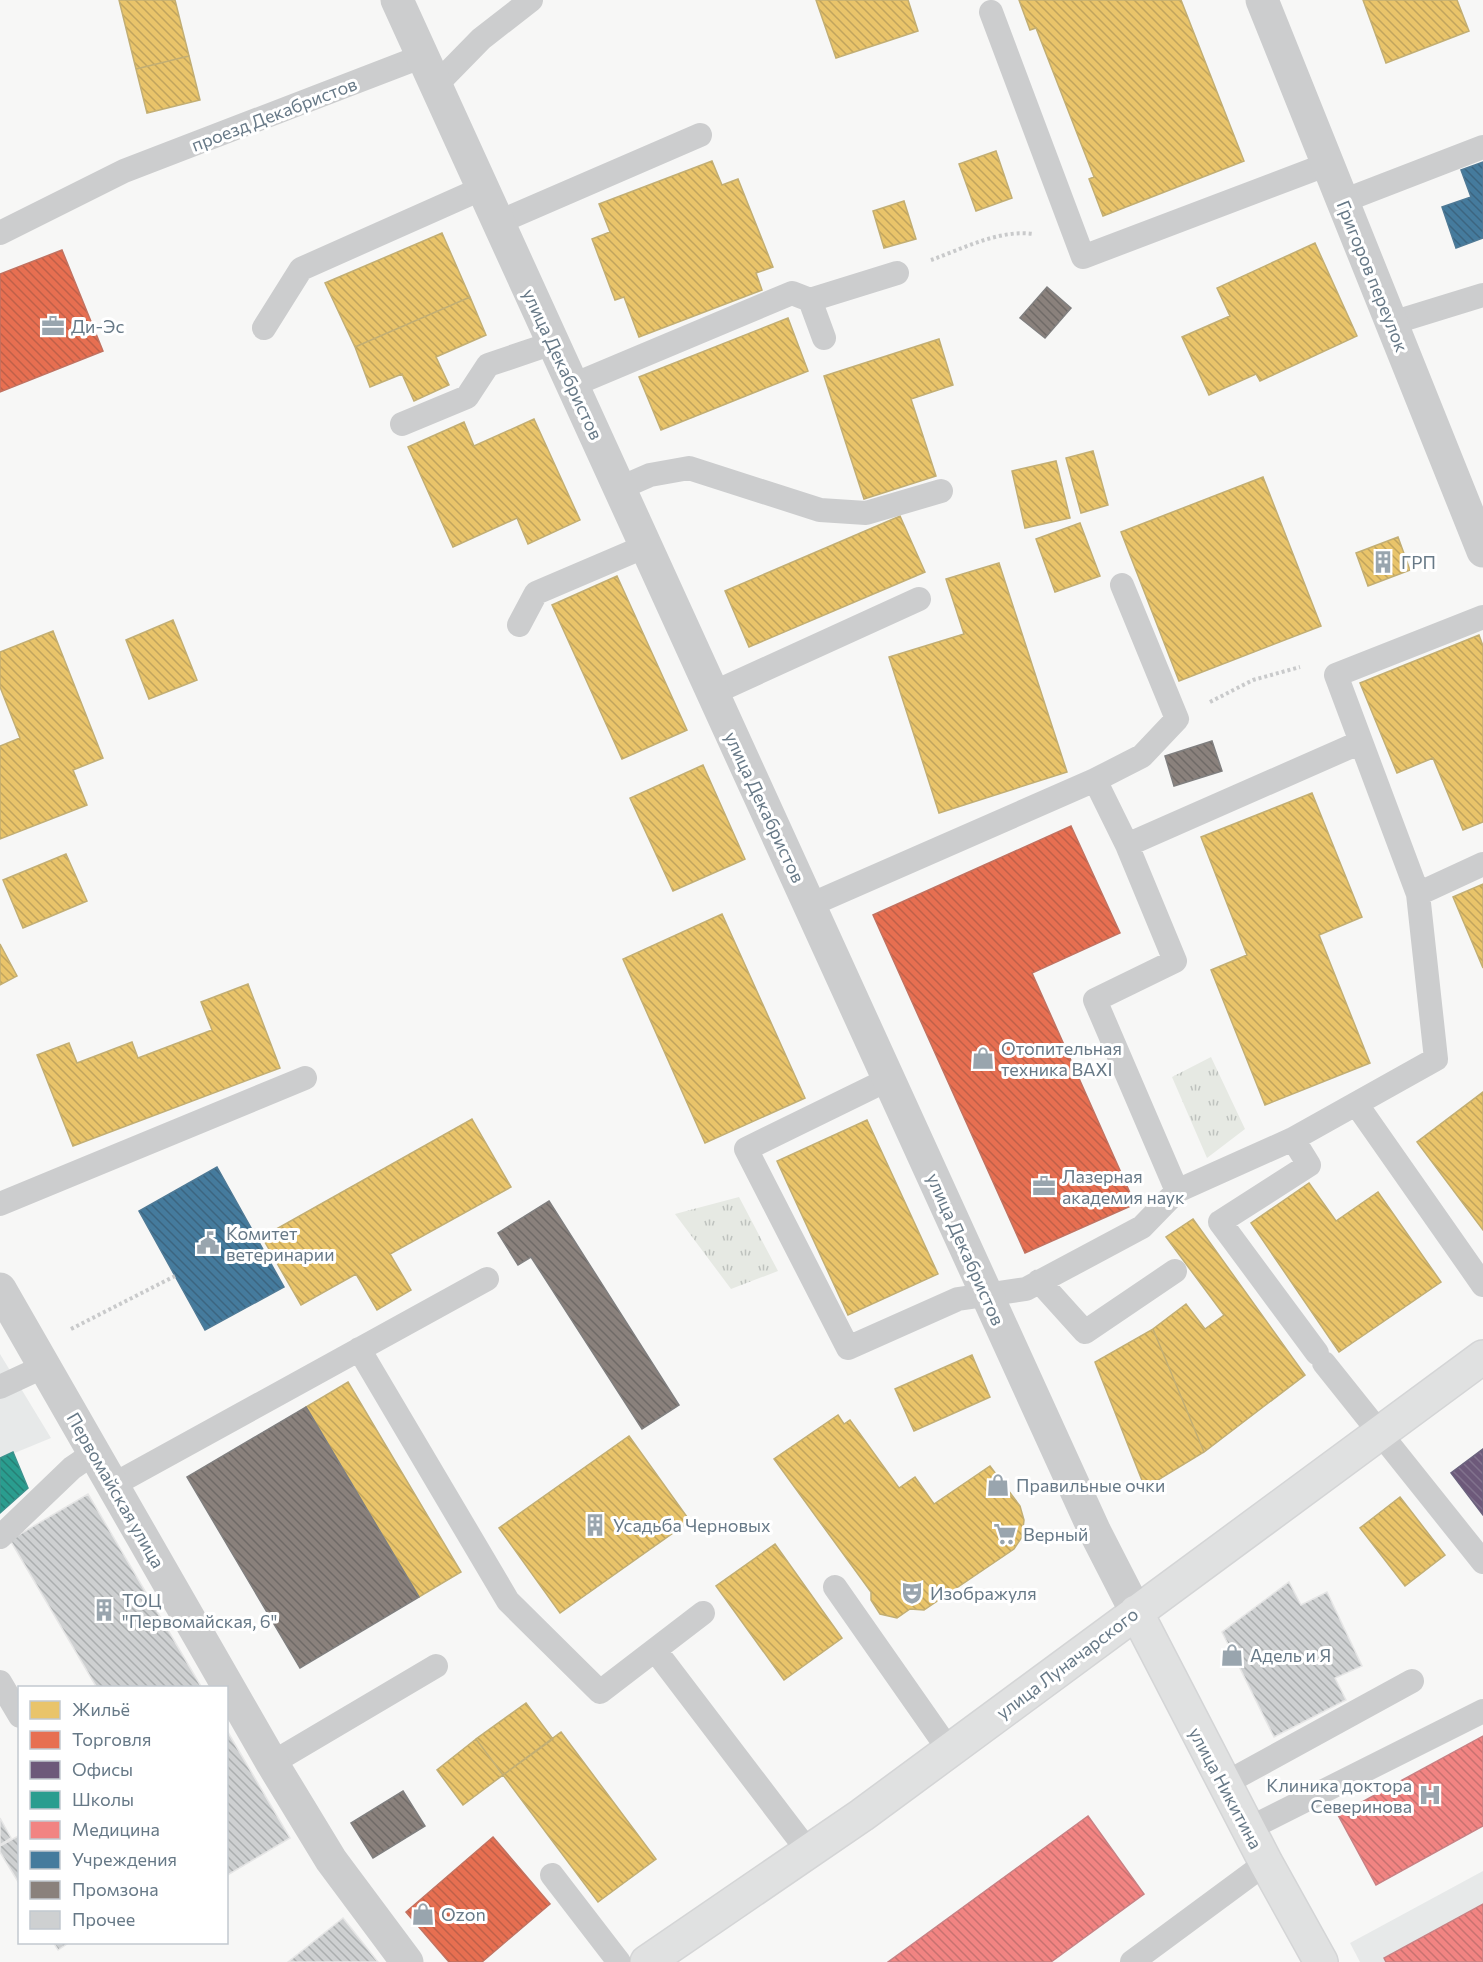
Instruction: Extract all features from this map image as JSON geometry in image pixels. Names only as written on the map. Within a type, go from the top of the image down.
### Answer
[{"type":"main road","name":"улица Луначарского","points":[[646,1962],[808,1851],[949,1750],[1483,1357]]},
{"type":"main road","name":"улица Никитина","points":[[1136,1612],[1224,1784],[1321,1962]]},
{"type":"street","name":"улица Декабристов","points":[[397,0],[1095,1532],[1136,1612]]},
{"type":"street","name":"Григоров переулок","points":[[1262,0],[1483,552]]},
{"type":"street","name":"Первомайская улица","points":[[0,1289],[272,1762],[331,1860],[407,1962]]},
{"type":"lane","points":[[429,70],[481,39],[531,0]]},
{"type":"lane","points":[[991,12],[1083,256],[1328,164]]},
{"type":"lane","name":"проезд Декабристов","points":[[0,233],[124,171],[429,70]]},
{"type":"lane","points":[[499,222],[700,135]]},
{"type":"lane","points":[[1342,201],[1483,147]]},
{"type":"lane","points":[[264,328],[301,269],[483,188]]},
{"type":"lane","points":[[573,385],[792,293],[810,300],[897,273]]},
{"type":"lane","points":[[1392,323],[1483,295]]},
{"type":"lane","points":[[810,300],[824,338]]},
{"type":"lane","points":[[402,424],[467,397],[488,365],[553,343]]},
{"type":"lane","points":[[620,488],[650,475],[689,468],[820,510],[866,513],[940,491]]},
{"type":"lane","points":[[519,625],[536,592],[646,546]]},
{"type":"lane","points":[[810,905],[1095,780],[1142,756],[1177,718],[1122,585]]},
{"type":"lane","points":[[713,693],[919,598]]},
{"type":"lane","points":[[889,1079],[746,1149],[848,1348],[958,1299],[1026,1289],[1142,1227],[1177,1191],[1293,1139],[1436,1059],[1418,894],[1336,675],[1483,617]]},
{"type":"lane","points":[[1127,845],[1361,742]]},
{"type":"lane","points":[[1095,780],[1127,845],[1175,961],[1095,1000],[1177,1191]]},
{"type":"lane","points":[[1418,894],[1483,864]]},
{"type":"lane","points":[[0,1204],[304,1078]]},
{"type":"lane","points":[[1357,1105],[1483,1285]]},
{"type":"lane","points":[[1293,1139],[1309,1165],[1220,1222],[1377,1433],[1483,1562]]},
{"type":"lane","points":[[1039,1281],[1085,1332],[1175,1271]]},
{"type":"lane","points":[[113,1485],[487,1279]]},
{"type":"lane","points":[[358,1349],[508,1601],[600,1692],[703,1613]]},
{"type":"lane","points":[[0,1387],[45,1366]]},
{"type":"lane","points":[[0,1537],[72,1468],[94,1453]]},
{"type":"lane","points":[[835,1587],[949,1750]]},
{"type":"lane","points":[[655,1650],[808,1851]]},
{"type":"lane","points":[[272,1762],[436,1666]]},
{"type":"lane","points":[[1224,1784],[1412,1681]]},
{"type":"lane","points":[[0,1682],[18,1713]]},
{"type":"lane","points":[[1248,1829],[1483,1712]]},
{"type":"lane","points":[[1132,1962],[1266,1863]]},
{"type":"lane","points":[[552,1875],[619,1962]]},
{"type":"path","points":[[897,273],[994,238],[1025,233],[1077,240]]},
{"type":"path","points":[[1177,718],[1253,680],[1296,667],[1336,675]]},
{"type":"path","points":[[67,1330],[175,1276]]},
{"type":"shaded area","points":[[0,1354],[51,1438],[0,1459]]},
{"type":"shaded area","points":[[1483,1871],[1483,1962],[1360,1962],[1350,1943]]},
{"type":"green space","points":[[1211,1057],[1245,1129],[1207,1158],[1172,1077]]},
{"type":"green space","points":[[739,1197],[778,1271],[731,1289],[675,1214]]},
{"type":"building: Жильё","points":[[119,0],[175,0],[189,56],[136,69]]},
{"type":"building: Жильё","points":[[816,0],[908,0],[918,31],[836,58]]},
{"type":"building: Жильё","points":[[1019,0],[1181,0],[1244,161],[1103,216],[1089,179],[1094,177],[1036,28],[1030,30]]},
{"type":"building: Жильё","points":[[1363,0],[1457,0],[1469,31],[1386,63]]},
{"type":"building: Жильё","points":[[189,56],[200,100],[147,113],[136,69]]},
{"type":"building: Жильё","points":[[996,151],[1012,198],[976,211],[959,164]]},
{"type":"building: Жильё","points":[[712,161],[722,185],[738,179],[773,267],[756,273],[762,290],[639,337],[624,297],[615,300],[592,239],[610,232],[599,204]]},
{"type":"building: Жильё","points":[[904,201],[916,239],[884,248],[873,211]]},
{"type":"building: Жильё","points":[[442,233],[470,297],[355,347],[325,283]]},
{"type":"building: Жильё","points":[[1315,243],[1357,336],[1260,381],[1256,374],[1209,395],[1182,337],[1230,316],[1217,288]]},
{"type":"building: Жильё","points":[[470,297],[486,335],[436,357],[449,385],[414,401],[402,374],[370,387],[355,347]]},
{"type":"building: Жильё","points":[[788,318],[808,371],[661,430],[639,377]]},
{"type":"building: Жильё","points":[[939,339],[953,385],[911,399],[936,476],[864,499],[824,376]]},
{"type":"building: Жильё","points":[[534,419],[580,520],[528,544],[517,518],[453,547],[408,447],[464,422],[474,446]]},
{"type":"building: Жильё","points":[[1093,451],[1108,505],[1081,513],[1066,458]]},
{"type":"building: Жильё","points":[[1056,461],[1070,518],[1025,528],[1012,471]]},
{"type":"building: Жильё","points":[[1263,477],[1321,626],[1179,681],[1121,532]]},
{"type":"building: Жильё","points":[[900,516],[925,572],[749,647],[725,591]]},
{"type":"building: Жильё","points":[[1080,523],[1100,576],[1055,592],[1036,539]]},
{"type":"building: Жильё","name":"ГРП","points":[[1398,537],[1410,570],[1368,586],[1356,553]]},
{"type":"building: Жильё","points":[[999,563],[1067,772],[939,813],[889,657],[964,634],[946,579]]},
{"type":"building: Жильё","points":[[617,576],[687,730],[622,759],[552,605]]},
{"type":"building: Жильё","points":[[173,620],[197,680],[149,699],[126,640]]},
{"type":"building: Жильё","points":[[53,631],[103,758],[73,770],[87,805],[0,839],[0,746],[20,738],[0,687],[0,652]]},
{"type":"building: Жильё","points":[[1479,635],[1483,646],[1483,822],[1463,830],[1433,758],[1397,773],[1360,683]]},
{"type":"building: Жильё","points":[[703,765],[745,859],[673,891],[630,798]]},
{"type":"building: Жильё","points":[[1312,793],[1362,917],[1319,935],[1370,1063],[1265,1105],[1211,970],[1247,955],[1201,837]]},
{"type":"building: Жильё","points":[[66,854],[87,901],[23,928],[3,880]]},
{"type":"building: Жильё","points":[[1483,884],[1483,968],[1453,897]]},
{"type":"building: Жильё","points":[[722,914],[805,1098],[705,1143],[623,959]]},
{"type":"building: Жильё","points":[[0,944],[17,976],[0,985]]},
{"type":"building: Жильё","points":[[248,984],[280,1068],[73,1146],[37,1055],[69,1043],[77,1063],[132,1042],[138,1058],[212,1030],[201,1002]]},
{"type":"building: Жильё","points":[[1483,1092],[1483,1230],[1417,1142]]},
{"type":"building: Жильё","points":[[472,1119],[511,1187],[390,1254],[411,1290],[377,1310],[356,1274],[301,1305],[262,1237]]},
{"type":"building: Жильё","points":[[867,1120],[938,1274],[848,1315],[777,1161]]},
{"type":"building: Жильё","points":[[1309,1183],[1336,1221],[1378,1192],[1441,1282],[1339,1352],[1251,1223]]},
{"type":"building: Жильё","points":[[1193,1219],[1305,1375],[1204,1452],[1153,1329],[1186,1304],[1205,1329],[1224,1315],[1166,1237]]},
{"type":"building: Жильё","points":[[1153,1329],[1204,1452],[1145,1488],[1095,1362]]},
{"type":"building: Жильё","points":[[972,1355],[990,1397],[914,1431],[895,1389]]},
{"type":"building: Жильё","points":[[348,1382],[461,1572],[419,1597],[306,1407]]},
{"type":"building: Жильё","points":[[838,1415],[844,1424],[850,1420],[899,1488],[915,1477],[934,1504],[990,1466],[1020,1506],[1024,1520],[1022,1537],[1014,1549],[924,1610],[910,1609],[897,1618],[880,1614],[871,1600],[871,1592],[774,1459]]},
{"type":"building: Жильё","name":"Усадьба Черновых","points":[[629,1436],[690,1521],[560,1613],[499,1528]]},
{"type":"building: Жильё","points":[[1400,1497],[1445,1555],[1405,1586],[1360,1528]]},
{"type":"building: Жильё","points":[[775,1544],[842,1638],[784,1680],[716,1586]]},
{"type":"building: Жильё","points":[[526,1703],[553,1739],[503,1775],[476,1739]]},
{"type":"building: Жильё","points":[[561,1732],[656,1859],[598,1902],[503,1775]]},
{"type":"building: Жильё","points":[[476,1739],[503,1775],[463,1805],[437,1770]]},
{"type":"building: Торговля","points":[[62,250],[103,351],[0,392],[0,274]]},
{"type":"building: Торговля","points":[[1071,826],[1120,933],[1032,973],[1135,1204],[1025,1253],[873,915]]},
{"type":"building: Торговля","points":[[493,1837],[550,1904],[482,1962],[449,1962],[406,1912]]},
{"type":"building: Офисы","points":[[1483,1449],[1483,1515],[1451,1473]]},
{"type":"building: Школы","points":[[13,1452],[28,1488],[0,1513],[0,1458]]},
{"type":"building: Медицина","name":"Клиника доктора Северинова","points":[[1483,1736],[1483,1826],[1376,1885],[1338,1815]]},
{"type":"building: Медицина","points":[[1088,1816],[1144,1894],[1051,1962],[888,1962]]},
{"type":"building: Медицина","points":[[1483,1904],[1483,1962],[1386,1962],[1384,1958]]},
{"type":"building: Учреждения","points":[[1483,162],[1483,238],[1456,248],[1442,207],[1471,197],[1461,170]]},
{"type":"building: Учреждения","name":"Комитет ветеринарии","points":[[217,1167],[284,1287],[205,1330],[139,1211]]},
{"type":"building: Промзона","points":[[1047,287],[1071,308],[1045,338],[1020,318]]},
{"type":"building: Промзона","points":[[1212,741],[1222,771],[1174,786],[1165,756]]},
{"type":"building: Промзона","points":[[549,1201],[679,1405],[642,1429],[531,1257],[518,1265],[498,1233]]},
{"type":"building: Промзона","points":[[306,1407],[419,1597],[300,1668],[187,1477]]},
{"type":"building: Промзона","points":[[403,1791],[425,1826],[373,1858],[351,1823]]},
{"type":"building: Прочее","name":"ТОЦ \"Первомайская, 6\"","points":[[88,1494],[201,1686],[96,1686],[10,1540]]},
{"type":"building: Прочее","points":[[1289,1582],[1301,1605],[1327,1592],[1362,1666],[1335,1678],[1346,1700],[1274,1737],[1222,1632]]},
{"type":"building: Прочее","points":[[228,1732],[290,1838],[228,1875]]},
{"type":"building: Прочее","points":[[0,1818],[11,1838],[0,1845]]},
{"type":"building: Прочее","points":[[18,1836],[18,1882],[0,1852],[0,1846]]},
{"type":"building: Прочее","points":[[343,1918],[378,1962],[288,1962]]},
{"type":"building: Прочее","points":[[54,1944],[67,1944],[58,1950]]},
{"type":"place","name":"Ди-Эс","points":[[53,326]]},
{"type":"place","name":"ГРП","points":[[1383,562]]},
{"type":"place","name":"Отопительная техника BAXI","points":[[983,1058]]},
{"type":"place","name":"Лазерная академия наук","points":[[1044,1186]]},
{"type":"place","name":"Комитет ветеринарии","points":[[208,1243]]},
{"type":"place","name":"Правильные очки","points":[[998,1485]]},
{"type":"place","name":"Усадьба Черновых","points":[[595,1525]]},
{"type":"place","name":"Верный","points":[[1005,1534]]},
{"type":"place","name":"Изображуля","points":[[912,1593]]},
{"type":"place","name":"ТОЦ \"Первомайская, 6\"","points":[[104,1610]]},
{"type":"place","name":"Адель и Я","points":[[1232,1655]]},
{"type":"place","name":"Клиника доктора Северинова","points":[[1430,1795]]},
{"type":"place","name":"Ozon","points":[[423,1914]]}]
